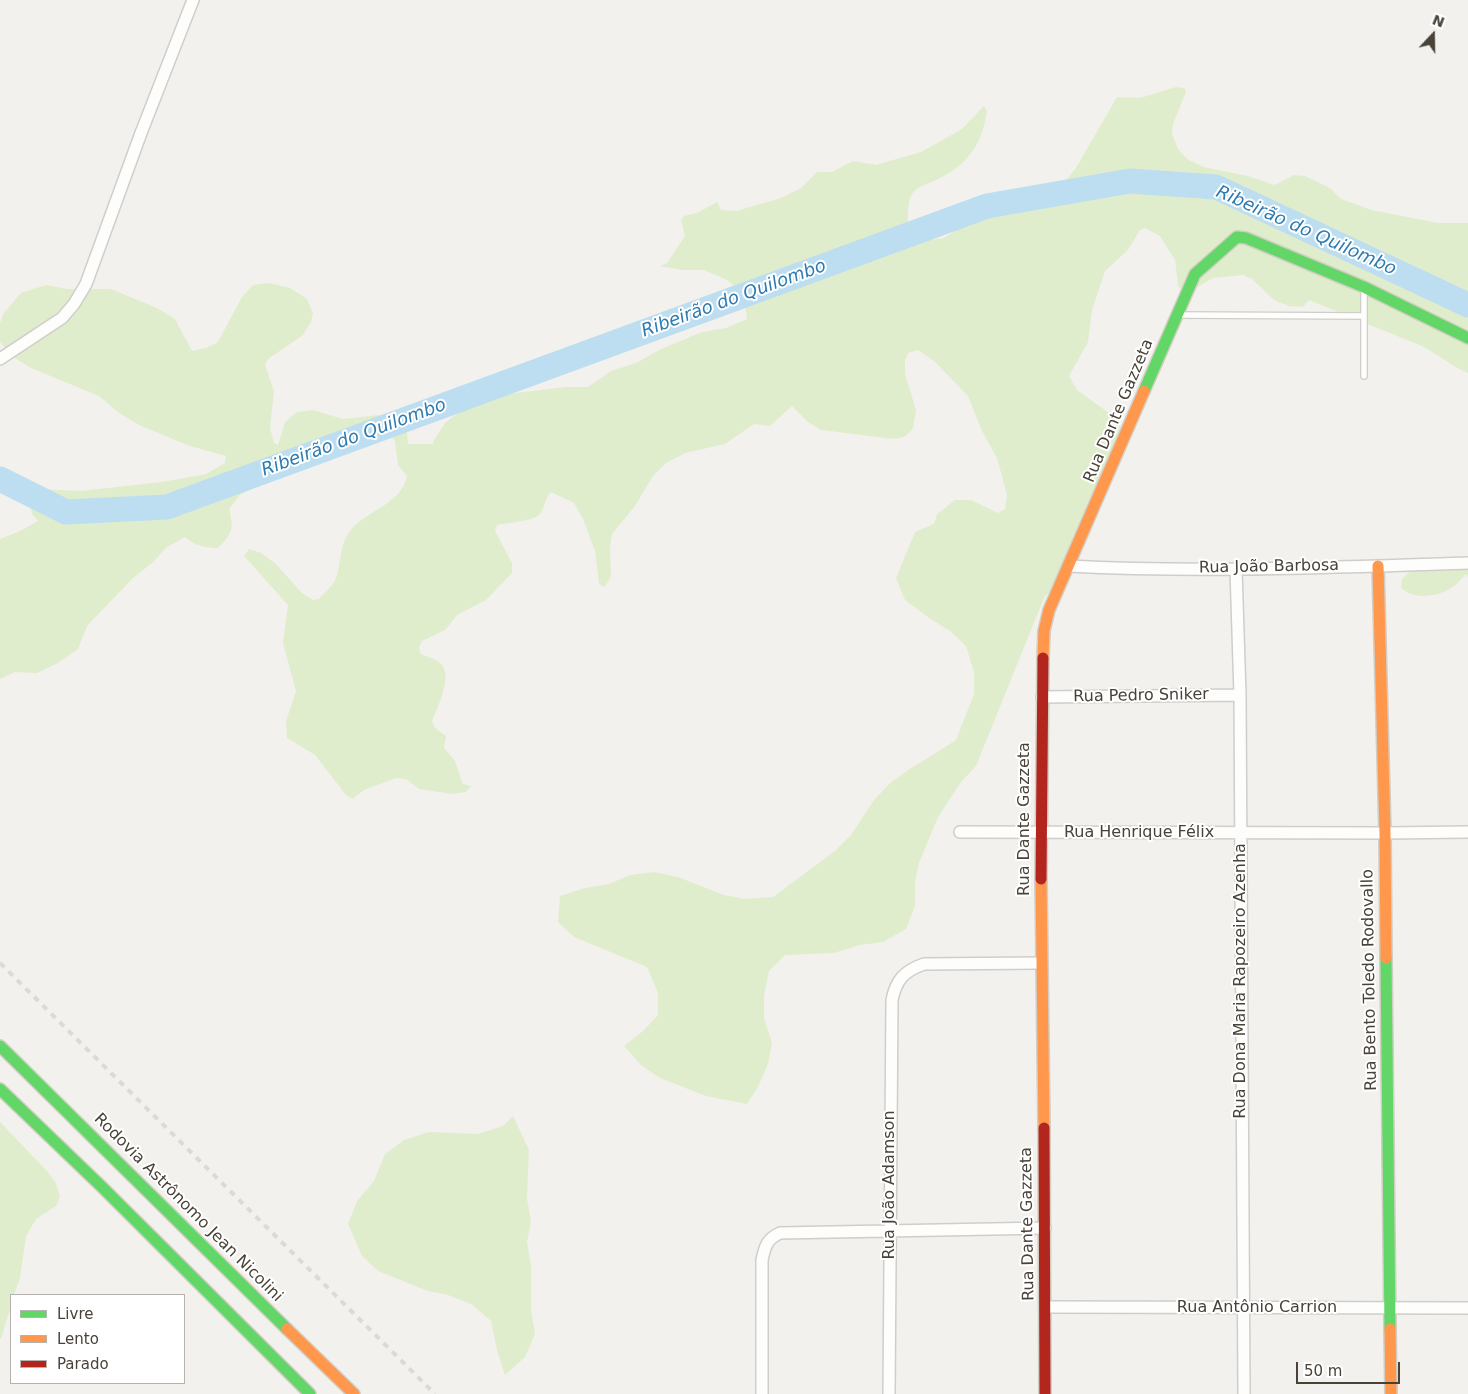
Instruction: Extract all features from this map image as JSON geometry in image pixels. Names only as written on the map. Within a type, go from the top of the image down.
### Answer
[{"type":"street","points":[[0,359],[62,318],[74,304],[86,284],[141,133],[193,0]]},
{"type":"street","name":"Rua Dante Gazzeta","points":[[1045,1394],[1046,1307],[1040,832],[1044,631],[1047,617],[1057,590],[1195,274],[1231,241],[1237,238],[1246,238],[1364,287]]},
{"type":"street","points":[[1364,287],[1468,338]]},
{"type":"street","name":"Rua João Barbosa","points":[[1069,566],[1114,569],[1468,563]]},
{"type":"street","name":"Rua Bento Toledo Rodovallo","points":[[1378,566],[1385,833],[1391,1394]]},
{"type":"street","name":"Rua Dona Maria Rapozeiro Azenha","points":[[1236,568],[1240,695],[1244,1394]]},
{"type":"street","name":"Rua Pedro Sniker","points":[[1042,697],[1240,695]]},
{"type":"street","name":"Rua Henrique Félix","points":[[960,832],[1468,832]]},
{"type":"street","name":"Rua João Adamson","points":[[889,1394],[892,1000],[894,988],[900,978],[914,968],[924,964],[1041,963]]},
{"type":"street","name":"Rodovia Astrônomo Jean Nicolini","points":[[0,1046],[354,1394]]},
{"type":"street","points":[[0,1089],[102,1187],[310,1394]]},
{"type":"street","points":[[762,1394],[762,1260],[766,1245],[771,1237],[780,1232],[1045,1228]]},
{"type":"street","name":"Rua Antônio Carrion","points":[[1046,1307],[1468,1308]]},
{"type":"lane","points":[[1364,287],[1364,376]]},
{"type":"lane","points":[[1178,315],[1364,316]]},
{"type":"green space","points":[[1176,87],[1184,88],[1186,92],[1173,124],[1172,134],[1178,149],[1187,159],[1204,167],[1248,176],[1275,185],[1294,175],[1305,176],[1330,188],[1341,199],[1372,210],[1438,223],[1468,223],[1468,373],[1424,347],[1309,300],[1303,307],[1289,306],[1274,300],[1252,279],[1243,275],[1213,278],[1194,289],[1181,290],[1178,286],[1175,260],[1160,236],[1145,228],[1140,230],[1128,250],[1105,271],[1092,310],[1088,342],[1069,376],[1077,390],[1116,418],[1120,427],[1068,571],[1044,598],[976,766],[961,782],[938,817],[919,863],[915,883],[915,906],[906,929],[883,942],[860,945],[834,953],[785,955],[769,971],[764,996],[764,1018],[772,1043],[768,1064],[758,1087],[747,1104],[706,1096],[660,1078],[642,1066],[624,1046],[643,1031],[658,1015],[658,993],[647,967],[574,937],[558,922],[560,896],[585,888],[609,884],[630,875],[654,872],[678,877],[724,895],[745,899],[773,897],[835,851],[851,835],[874,800],[889,784],[956,740],[974,694],[974,672],[966,646],[950,631],[905,600],[896,578],[915,532],[934,524],[937,514],[955,500],[971,500],[998,513],[1005,509],[1007,495],[997,458],[982,431],[968,396],[934,361],[918,350],[908,353],[905,361],[905,374],[916,410],[913,429],[904,437],[893,439],[821,430],[808,422],[792,406],[770,426],[754,424],[725,444],[685,453],[666,463],[653,476],[635,506],[612,534],[610,547],[611,576],[605,587],[599,584],[595,551],[583,519],[574,503],[551,492],[542,511],[537,516],[497,525],[495,531],[512,563],[512,573],[486,600],[457,615],[445,630],[422,641],[419,648],[421,654],[439,662],[443,667],[445,682],[441,700],[432,721],[435,728],[446,736],[444,748],[455,761],[463,784],[471,786],[466,792],[453,794],[419,789],[406,779],[396,778],[364,790],[353,799],[346,795],[315,755],[287,738],[286,721],[296,691],[283,643],[288,605],[244,556],[249,549],[261,553],[275,563],[302,593],[313,600],[319,599],[335,581],[346,536],[357,524],[391,501],[403,486],[407,476],[398,465],[395,441],[391,436],[366,439],[312,455],[240,495],[229,509],[232,521],[231,530],[218,548],[209,548],[192,543],[185,537],[167,547],[152,563],[133,578],[87,626],[78,649],[58,663],[37,673],[15,672],[0,679],[0,539],[38,521],[32,514],[29,494],[36,489],[80,491],[162,482],[206,474],[225,463],[226,456],[190,446],[141,426],[119,413],[99,396],[31,368],[13,357],[0,342],[0,323],[4,313],[21,293],[46,285],[67,289],[111,289],[157,308],[175,319],[192,351],[206,348],[218,342],[242,297],[253,285],[270,283],[290,288],[307,299],[313,313],[311,322],[303,335],[268,359],[265,365],[274,391],[270,428],[274,443],[278,445],[285,422],[297,412],[313,410],[343,419],[388,414],[405,408],[408,444],[433,444],[445,423],[464,408],[486,399],[515,393],[566,387],[588,387],[611,371],[636,363],[659,350],[702,332],[726,328],[747,319],[744,295],[727,280],[704,270],[682,270],[660,266],[667,263],[685,236],[681,220],[684,216],[697,213],[717,202],[721,210],[736,211],[781,198],[801,188],[817,172],[832,172],[853,161],[876,165],[921,152],[962,129],[984,106],[987,111],[985,123],[977,144],[971,153],[947,174],[918,188],[910,198],[908,219],[913,242],[944,238],[979,215],[996,208],[1047,204],[1076,168],[1117,97],[1140,98]]},
{"type":"green space","points":[[1468,557],[1468,577],[1466,574],[1446,591],[1433,595],[1419,596],[1406,592],[1401,588],[1402,579],[1414,567]]},
{"type":"green space","points":[[513,1116],[529,1150],[527,1198],[531,1222],[527,1242],[531,1266],[531,1310],[535,1334],[525,1357],[505,1375],[491,1321],[471,1304],[448,1295],[428,1291],[378,1271],[362,1256],[348,1224],[357,1201],[374,1181],[385,1154],[404,1140],[429,1132],[478,1134],[503,1126]]},
{"type":"green space","points":[[0,1122],[47,1171],[56,1183],[60,1197],[56,1206],[36,1219],[26,1236],[20,1278],[14,1294],[10,1294],[10,1309],[0,1338]]},
{"type":"waterway","name":"Ribeirão do Quilombo","points":[[0,479],[66,512],[167,507],[987,206],[1130,181],[1216,187],[1468,305]]},
{"type":"railway","points":[[0,963],[435,1394]]},
{"type":"traffic: fast","points":[[1144,391],[1195,274],[1237,237],[1246,238],[1364,287],[1468,338]]},
{"type":"traffic: fast","points":[[1386,958],[1390,1329]]},
{"type":"traffic: fast","points":[[0,1046],[287,1329]]},
{"type":"traffic: fast","points":[[0,1089],[102,1187],[310,1394]]},
{"type":"traffic: slow","points":[[1043,658],[1044,631],[1049,610],[1144,391]]},
{"type":"traffic: slow","points":[[1378,566],[1385,833],[1386,958]]},
{"type":"traffic: slow","points":[[1041,879],[1044,1128]]},
{"type":"traffic: slow","points":[[287,1329],[354,1394]]},
{"type":"traffic: slow","points":[[1390,1329],[1391,1394]]},
{"type":"traffic: jam","points":[[1041,879],[1043,658]]},
{"type":"traffic: jam","points":[[1044,1128],[1045,1394]]}]
